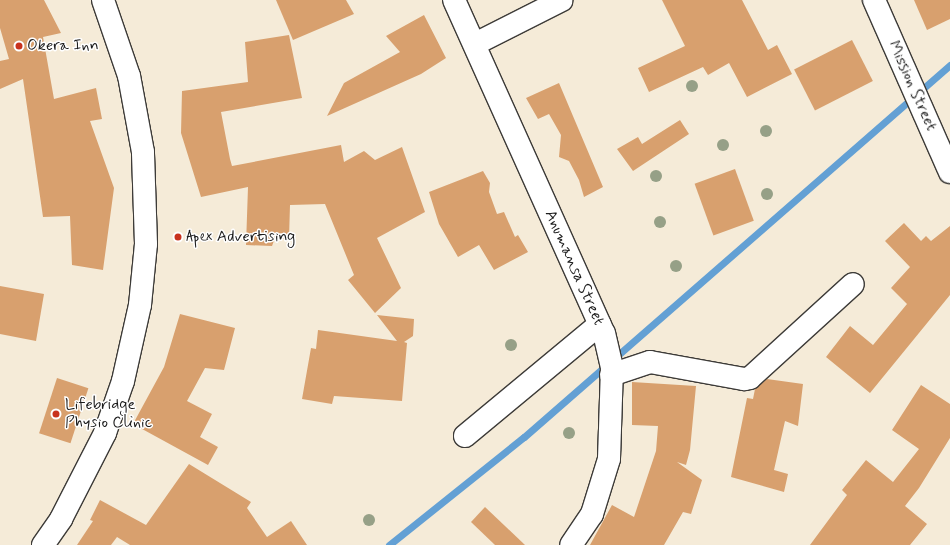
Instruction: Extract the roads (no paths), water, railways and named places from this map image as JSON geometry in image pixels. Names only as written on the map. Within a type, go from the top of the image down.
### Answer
[{"type":"street","points":[[43,545],[61,520],[105,433],[124,381],[140,305],[146,244],[143,152],[129,76],[103,0]]},
{"type":"street","name":"Anumansa Street","points":[[454,0],[602,329],[612,372],[609,459],[592,514],[571,545]]},
{"type":"street","points":[[475,44],[562,0]]},
{"type":"street","name":"Mission Street","points":[[874,0],[925,112],[950,172]]},
{"type":"street","points":[[612,372],[650,362],[744,379],[750,378],[853,284]]},
{"type":"street","points":[[465,436],[602,329]]},
{"type":"waterway","points":[[389,545],[524,437],[950,65]]},
{"type":"place","name":"Okera Inn","points":[[19,46]]},
{"type":"place","name":"Apex Advertising","points":[[178,237]]},
{"type":"place","name":"Lifebridge Physio Clinic","points":[[56,414]]}]
